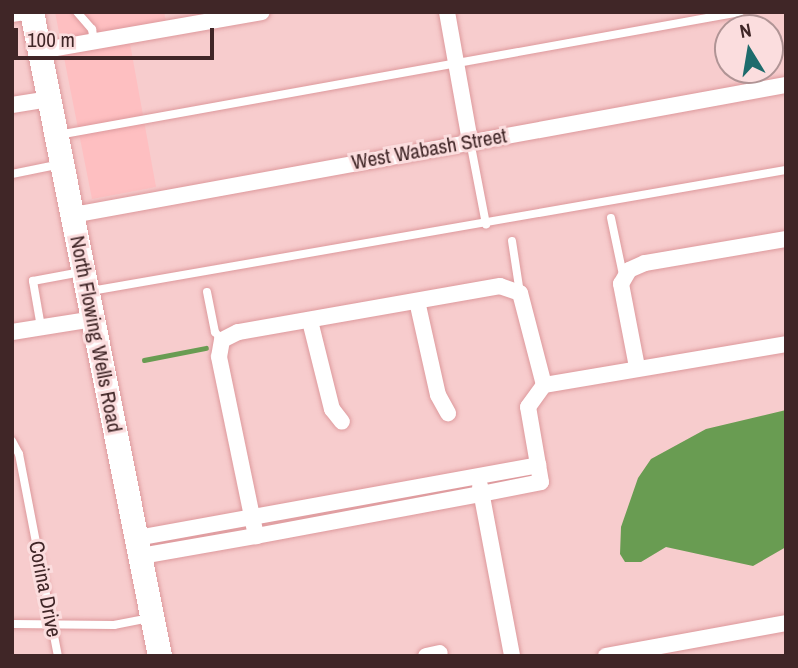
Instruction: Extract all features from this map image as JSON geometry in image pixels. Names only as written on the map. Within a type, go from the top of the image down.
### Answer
[{"type":"main road","name":"North Flowing Wells Road","points":[[26,15],[39,51],[57,135],[160,656]]},
{"type":"street","points":[[39,51],[262,12]]},
{"type":"street","points":[[447,12],[470,141]]},
{"type":"street","name":"West Wabash Street","points":[[73,215],[786,85]]},
{"type":"street","points":[[12,105],[49,99]]},
{"type":"street","points":[[637,367],[623,275],[645,263],[786,239]]},
{"type":"street","points":[[256,536],[219,357],[222,340],[238,332],[500,286],[520,293],[544,384]]},
{"type":"street","points":[[417,301],[438,395],[448,413]]},
{"type":"street","points":[[12,332],[93,319]]},
{"type":"street","points":[[310,321],[332,409],[342,422]]},
{"type":"street","points":[[139,547],[256,536],[541,482],[528,407],[544,384],[786,344]]},
{"type":"street","points":[[139,547],[252,518],[538,465]]},
{"type":"street","points":[[478,477],[512,656]]},
{"type":"street","points":[[606,656],[786,623]]},
{"type":"lane","points":[[76,12],[92,29],[94,41]]},
{"type":"lane","points":[[57,135],[740,12]]},
{"type":"lane","points":[[470,141],[486,224]]},
{"type":"lane","points":[[12,174],[63,164]]},
{"type":"lane","points":[[41,327],[33,281],[86,281],[486,224],[786,170]]},
{"type":"lane","points":[[611,218],[623,275]]},
{"type":"lane","points":[[512,241],[520,293]]},
{"type":"lane","points":[[207,292],[215,332],[222,340]]},
{"type":"lane","name":"Corina Drive","points":[[12,442],[19,454],[58,656]]},
{"type":"lane","points":[[404,490],[407,508]]},
{"type":"lane","points":[[330,504],[333,522]]},
{"type":"lane","points":[[12,624],[51,627],[114,625],[153,617]]},
{"type":"shaded area","points":[[55,12],[164,12],[166,21],[127,27],[156,187],[92,199]]},
{"type":"shaded area","points":[[786,410],[786,547],[753,566],[666,547],[641,562],[625,562],[620,554],[621,527],[638,478],[651,459],[706,429]]},
{"type":"waterway","points":[[144,360],[206,348]]}]
